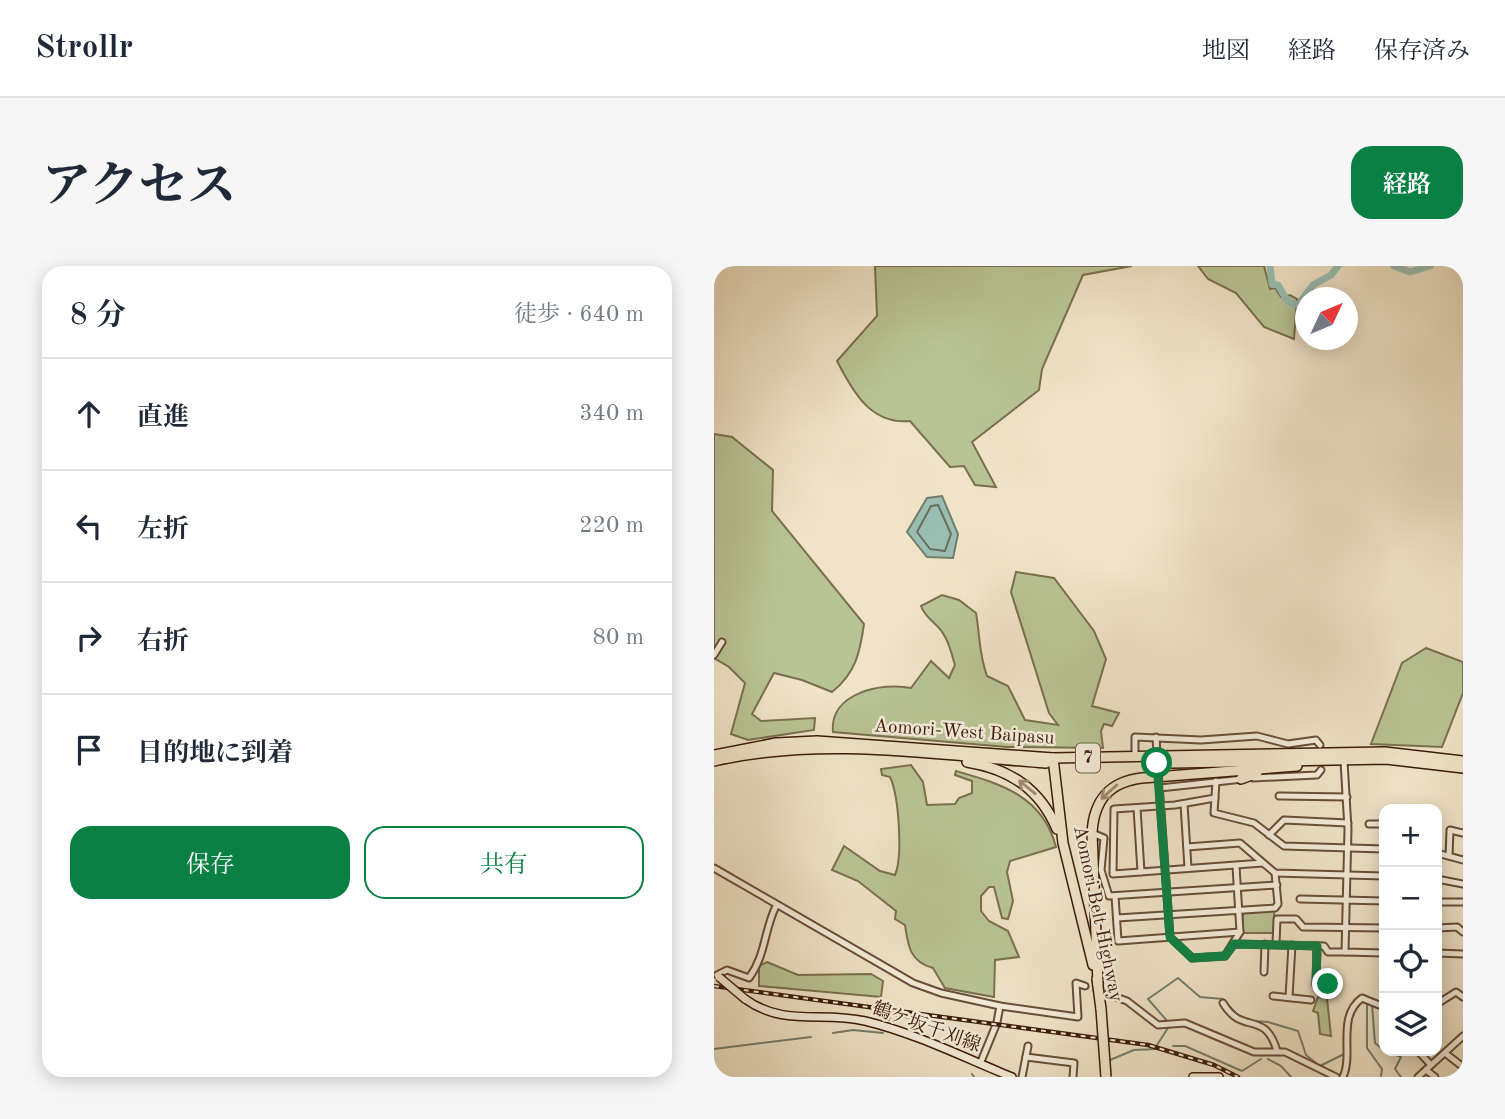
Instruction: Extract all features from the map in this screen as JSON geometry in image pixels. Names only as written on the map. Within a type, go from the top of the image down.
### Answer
[{"type":"highway","name":"Aomori-West Baipasu","points":[[714,755],[776,743],[817,741],[1053,761],[1135,758],[1157,764],[1201,756],[1385,752],[1463,761]]},
{"type":"highway","name":"Aomori-West Baipasu","points":[[714,761],[777,750],[818,747],[1053,761],[1157,764],[1386,759],[1463,768]]},
{"type":"highway","points":[[905,752],[972,763],[1012,776],[1031,788],[1048,806],[1063,843]]},
{"type":"highway","name":"Aomori Belt Highway","points":[[1053,761],[1063,843],[1098,984],[1106,1077]]},
{"type":"highway","points":[[1098,984],[1092,833],[1093,816],[1100,800],[1122,782],[1142,778],[1275,769],[1344,761]]},
{"type":"highway","points":[[1241,779],[1275,769]]},
{"type":"main road","name":"鶴ケ坂千刈線","points":[[717,975],[745,999],[778,1016],[842,1018],[877,1024],[1012,1077]]},
{"type":"main road","points":[[1193,1077],[1219,1077]]},
{"type":"street","points":[[714,655],[722,642]]},
{"type":"street","points":[[1135,758],[1135,737],[1201,740],[1245,736],[1288,744],[1316,740],[1320,745]]},
{"type":"street","points":[[1156,737],[1170,937],[1192,958],[1225,956],[1240,933],[1236,866]]},
{"type":"street","points":[[1201,740],[1201,756]]},
{"type":"street","points":[[1344,761],[1348,823],[1345,952]]},
{"type":"street","points":[[1159,786],[1317,775],[1321,770]]},
{"type":"street","points":[[1216,782],[1214,814],[1254,823],[1284,846],[1297,849],[1379,849]]},
{"type":"street","points":[[1279,796],[1347,797]]},
{"type":"street","points":[[1215,798],[1184,804],[1114,809],[1113,874],[1263,863]]},
{"type":"street","points":[[1184,804],[1188,869]]},
{"type":"street","points":[[1138,808],[1141,872]]},
{"type":"street","points":[[1269,835],[1283,820],[1348,823]]},
{"type":"street","points":[[1369,824],[1379,824]]},
{"type":"street","points":[[1448,856],[1450,830],[1463,832]]},
{"type":"street","points":[[1092,833],[1104,838],[1101,870],[1109,896],[1277,885]]},
{"type":"street","points":[[1187,847],[1240,844],[1275,873],[1379,876]]},
{"type":"street","points":[[1442,854],[1463,859]]},
{"type":"street","points":[[714,868],[913,984],[941,993],[1000,1006],[1078,1017],[1076,983],[1085,986]]},
{"type":"street","points":[[1117,918],[1275,908],[1278,904],[1275,873]]},
{"type":"street","points":[[1442,880],[1463,884]]},
{"type":"street","points":[[1115,896],[1118,941],[1240,933]]},
{"type":"street","points":[[1300,899],[1379,901]]},
{"type":"street","points":[[1442,901],[1463,902]]},
{"type":"street","points":[[717,975],[727,970],[749,978],[760,963],[769,920],[776,906]]},
{"type":"street","points":[[1276,944],[1277,919],[1296,919],[1303,927],[1379,928]]},
{"type":"street","points":[[1442,928],[1457,927],[1463,932]]},
{"type":"street","points":[[1234,944],[1324,946],[1328,952],[1379,953]]},
{"type":"street","points":[[1264,972],[1265,944]]},
{"type":"street","points":[[1289,997],[1292,945]]},
{"type":"street","points":[[1317,946],[1316,985],[1328,984]]},
{"type":"street","points":[[1442,953],[1463,954]]},
{"type":"street","points":[[1442,1001],[1463,987]]},
{"type":"street","points":[[1456,992],[1463,997]]},
{"type":"street","points":[[1107,994],[1127,1001],[1158,1024],[1185,1023],[1254,1052],[1285,1052],[1336,1077]]},
{"type":"street","points":[[1273,996],[1311,1000]]},
{"type":"street","points":[[1343,1077],[1348,1067],[1344,1042],[1355,1004],[1362,998],[1379,1005]]},
{"type":"street","points":[[1223,1003],[1241,1021],[1264,1025],[1270,1032],[1277,1051]]},
{"type":"street","points":[[980,1065],[997,1023],[1000,1006]]},
{"type":"street","points":[[1418,1077],[1463,1036]]},
{"type":"street","points":[[1022,1077],[1028,1046]]},
{"type":"street","points":[[1444,1053],[1463,1067]]},
{"type":"street","points":[[1421,1056],[1435,1077]]},
{"type":"street","points":[[1026,1057],[1074,1063],[1073,1077]]},
{"type":"green space","points":[[875,266],[1132,266],[1083,275],[1042,369],[1039,390],[972,442],[996,487],[975,485],[964,466],[950,467],[910,421],[884,418],[874,412],[857,395],[843,373],[837,361],[877,316]]},
{"type":"green space","points":[[1198,266],[1264,266],[1270,289],[1275,288],[1281,297],[1290,295],[1295,298],[1294,339],[1264,327],[1236,293],[1208,279]]},
{"type":"green space","points":[[714,434],[732,437],[773,470],[772,511],[864,624],[861,644],[852,670],[832,692],[774,673],[752,714],[761,721],[815,718],[814,730],[748,740],[731,734],[745,683],[729,667],[714,658]]},
{"type":"green space","points":[[1016,572],[1054,578],[1094,631],[1106,659],[1092,706],[1119,713],[1112,726],[1104,724],[1101,731],[1103,748],[1007,747],[833,732],[834,719],[839,708],[860,693],[886,687],[911,688],[931,661],[949,678],[955,665],[949,645],[921,606],[942,595],[959,600],[976,613],[987,676],[1008,686],[1025,720],[1058,725],[1049,713],[1011,592]]},
{"type":"green space","points":[[1426,648],[1463,662],[1463,693],[1442,747],[1371,744],[1402,663]]},
{"type":"green space","points":[[911,765],[923,782],[927,805],[955,804],[959,798],[972,793],[972,781],[955,775],[956,771],[989,781],[1018,795],[1031,804],[1050,830],[1056,847],[1010,861],[1007,872],[1013,901],[1008,919],[1002,918],[994,887],[989,887],[981,896],[981,911],[989,921],[1008,931],[1019,957],[995,960],[994,997],[945,988],[933,968],[919,962],[911,952],[905,925],[895,919],[896,911],[858,881],[832,870],[844,846],[880,871],[895,875],[899,855],[898,812],[890,777],[882,775],[881,769]]},
{"type":"green space","points":[[1274,910],[1275,933],[1242,933],[1243,912]]},
{"type":"green space","points":[[767,962],[798,975],[871,974],[883,981],[881,997],[759,986],[759,966]]},
{"type":"green space","points":[[1318,997],[1327,998],[1331,1036],[1320,1034],[1318,1013],[1313,1011]]},
{"type":"water","points":[[942,496],[958,534],[953,558],[927,557],[907,532],[927,498]]},
{"type":"waterway","points":[[1270,266],[1272,284],[1278,285],[1288,302],[1298,305],[1313,285],[1331,275],[1338,266]]},
{"type":"waterway","points":[[1394,266],[1410,272],[1430,266]]},
{"type":"waterway","points":[[1168,1022],[1148,999],[1178,978],[1200,997],[1223,999],[1239,1017]]},
{"type":"waterway","points":[[1353,1004],[1361,996]]},
{"type":"waterway","points":[[1367,1004],[1367,1048],[1382,1069],[1381,1076]]},
{"type":"waterway","points":[[1372,1004],[1375,1043],[1379,1046]]},
{"type":"waterway","points":[[889,1020],[891,1015],[943,1023],[965,1044],[980,1051]]},
{"type":"waterway","points":[[1254,1021],[1268,1022],[1298,1031],[1306,1055],[1320,1066],[1344,1054],[1344,1033]]},
{"type":"waterway","points":[[1157,1045],[1168,1028]]},
{"type":"waterway","points":[[833,1033],[853,1030],[883,1033]]},
{"type":"waterway","points":[[714,1049],[811,1037]]},
{"type":"waterway","points":[[1173,1046],[1185,1046],[1242,1071],[1261,1059]]},
{"type":"waterway","points":[[1110,1077],[1110,1060],[1134,1050],[1156,1049]]},
{"type":"waterway","points":[[1399,1056],[1401,1057],[1395,1069],[1401,1077]]},
{"type":"waterway","points":[[1268,1059],[1281,1066],[1291,1077]]},
{"type":"tunnel","points":[[1085,986],[1107,994]]},
{"type":"railway","points":[[714,986],[1148,1045],[1214,1065],[1238,1077]]},
{"type":"route","points":[[1157,763],[1170,937],[1192,958],[1225,956],[1234,944],[1317,946],[1316,985],[1328,984]]}]
